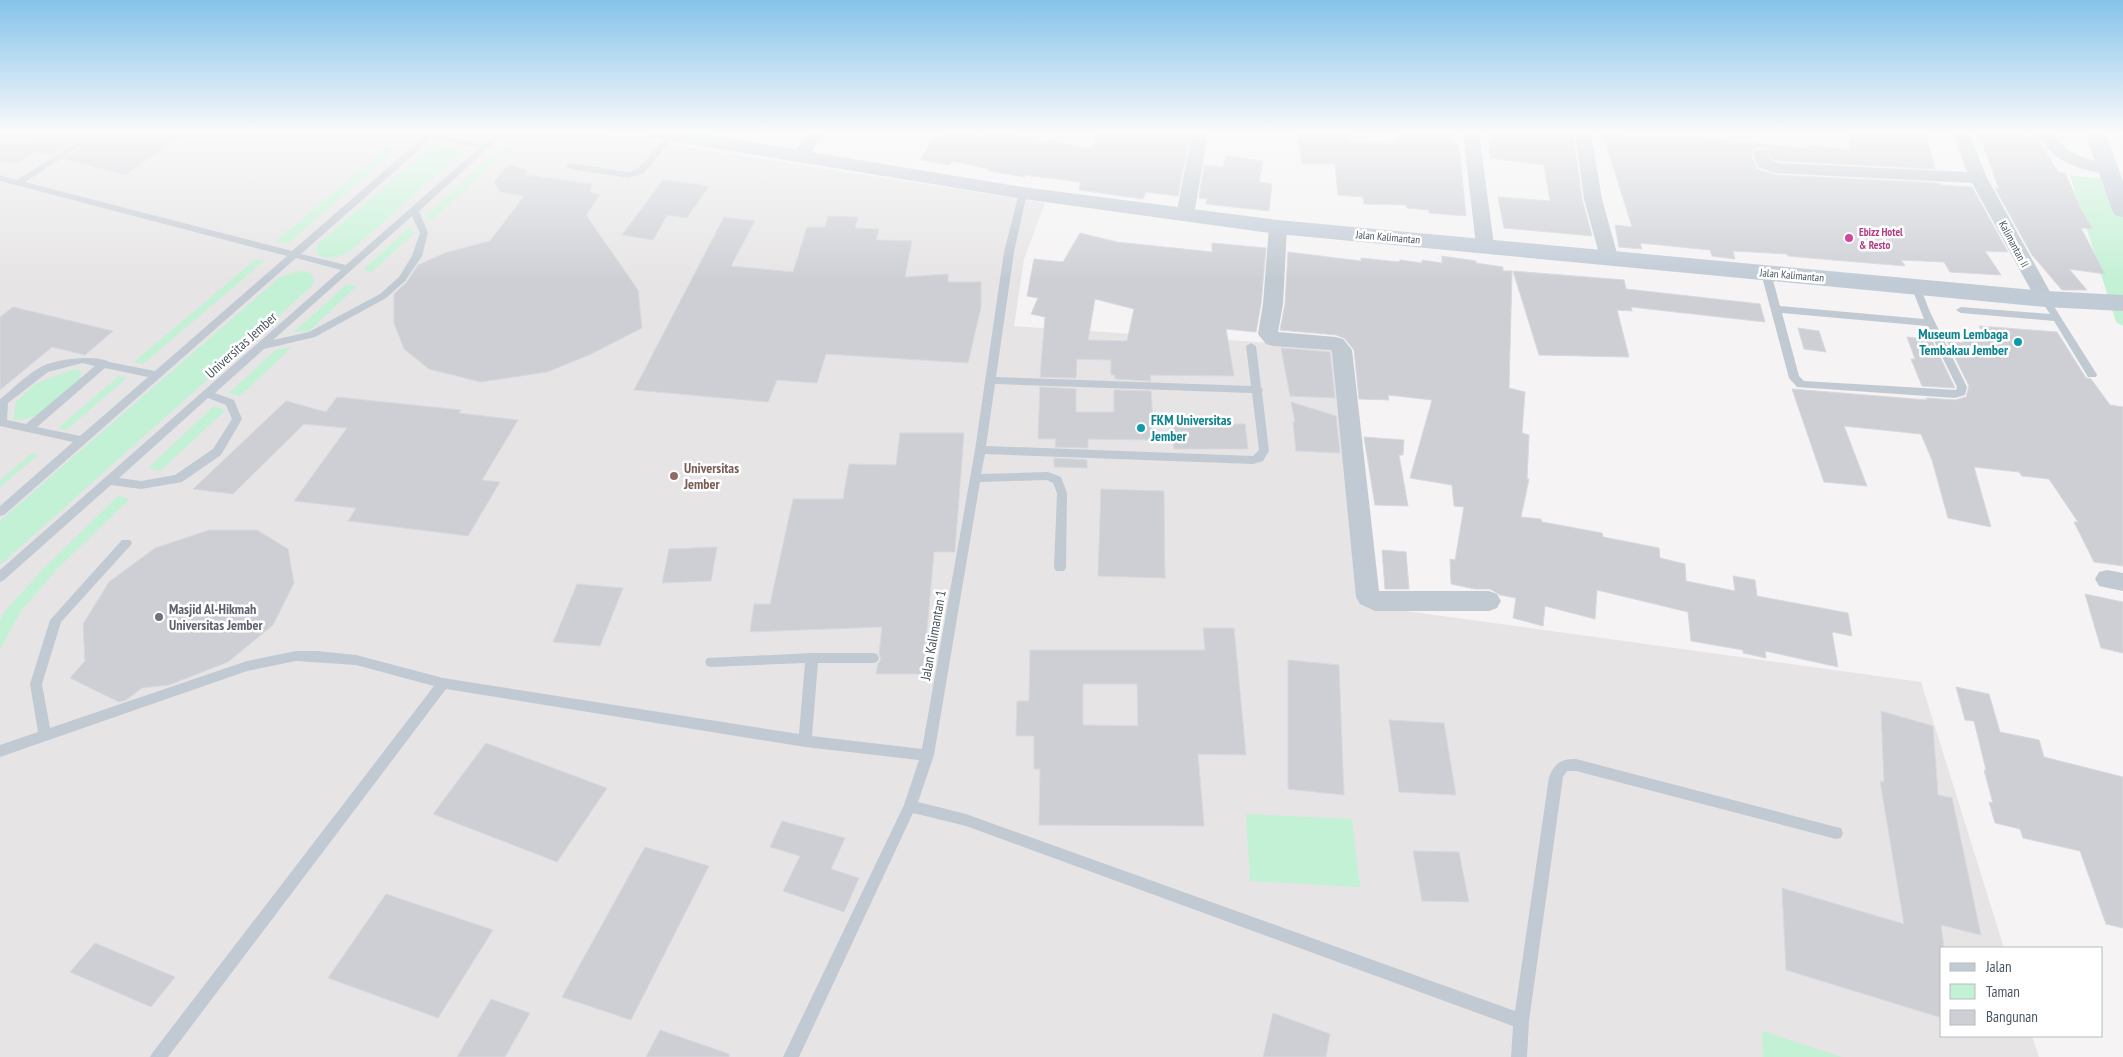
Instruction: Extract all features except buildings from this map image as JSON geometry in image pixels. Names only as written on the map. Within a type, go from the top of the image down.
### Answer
[{"type":"main road","name":"Jalan Kalimantan","points":[[960,182],[1023,193],[1278,227],[1609,256],[1766,273],[2045,299],[2123,303]]},
{"type":"main road","points":[[2116,182],[2123,210]]},
{"type":"street","points":[[1185,215],[1191,182]]},
{"type":"street","points":[[1477,182],[1485,246]]},
{"type":"street","points":[[1590,182],[1593,199],[1609,256]]},
{"type":"street","name":"Kalimantan II","points":[[1980,182],[2045,299]]},
{"type":"street","points":[[1278,227],[1273,304],[1268,334],[1272,339],[1336,344],[1342,350],[1368,597],[1375,602],[1489,602]]},
{"type":"lane","points":[[20,182],[348,269]]},
{"type":"lane","points":[[0,512],[377,182]]},
{"type":"lane","name":"Universitas Jember","points":[[0,578],[445,182]]},
{"type":"lane","name":"Jalan Kalimantan 1","points":[[791,1057],[910,806],[927,755],[976,478],[989,380],[1010,252],[1023,193]]},
{"type":"lane","points":[[260,347],[312,335],[383,296],[402,279],[417,256],[424,233],[414,210]]},
{"type":"lane","points":[[1766,273],[1794,378],[1800,384],[1955,394],[1961,392],[1962,387],[1931,323],[1916,286]]},
{"type":"lane","points":[[2045,299],[2092,375]]},
{"type":"lane","points":[[1776,309],[1931,323]]},
{"type":"lane","points":[[1961,310],[2056,318]]},
{"type":"lane","points":[[980,450],[1253,460],[1259,458],[1264,452],[1258,390],[1251,346]]},
{"type":"lane","points":[[82,440],[2,423],[3,402],[45,369],[82,360],[105,363],[157,375]]},
{"type":"lane","points":[[29,428],[105,363]]},
{"type":"lane","points":[[989,380],[1258,390]]},
{"type":"lane","points":[[109,481],[141,485],[178,479],[217,452],[238,419],[230,403],[208,394]]},
{"type":"lane","points":[[976,478],[1048,476],[1057,480],[1062,493],[1060,568]]},
{"type":"lane","points":[[45,735],[36,684],[56,620],[126,543]]},
{"type":"lane","points":[[0,751],[247,666],[296,656],[316,656],[356,660],[442,683],[805,741],[927,755]]},
{"type":"lane","points":[[805,741],[812,658]]},
{"type":"lane","points":[[711,662],[812,658],[873,658]]},
{"type":"lane","points":[[158,1057],[442,683]]},
{"type":"lane","points":[[1519,1057],[1521,1021],[1556,776],[1563,766],[1576,765],[1836,833]]},
{"type":"lane","points":[[910,806],[966,820],[1521,1021]]},
{"type":"shaded area","name":"Universitas Jember","points":[[0,182],[913,182],[1045,203],[1024,259],[1014,326],[1335,347],[1362,605],[1921,682],[2004,947],[1940,947],[1940,1037],[2032,1037],[2039,1057],[0,1057]]},
{"type":"green space","points":[[346,182],[359,182],[287,244],[276,241]]},
{"type":"green space","points":[[390,182],[429,182],[349,252],[341,256],[326,258],[318,254],[316,250],[318,244]]},
{"type":"green space","points":[[463,182],[473,182],[432,220],[425,216]]},
{"type":"green space","points":[[2072,182],[2123,182],[2123,326],[2116,322]]},
{"type":"green space","points":[[409,227],[415,233],[372,272],[363,270]]},
{"type":"green space","points":[[256,259],[264,261],[143,364],[134,362]]},
{"type":"green space","points":[[299,271],[311,273],[314,281],[311,287],[0,565],[0,521],[280,277]]},
{"type":"green space","points":[[347,284],[357,286],[309,331],[294,332]]},
{"type":"green space","points":[[292,347],[240,396],[229,393],[276,350]]},
{"type":"green space","points":[[74,369],[81,371],[80,380],[58,400],[41,413],[32,417],[13,419],[16,402],[35,384]]},
{"type":"green space","points":[[119,376],[127,378],[66,430],[58,428]]},
{"type":"green space","points":[[214,406],[226,410],[160,471],[148,468]]},
{"type":"green space","points":[[32,453],[38,455],[0,487],[0,480]]},
{"type":"green space","points":[[118,496],[130,499],[58,568],[21,611],[0,649],[0,620],[5,611],[45,567]]},
{"type":"green space","points":[[1246,814],[1352,819],[1360,887],[1250,881]]},
{"type":"green space","points":[[1762,1031],[1842,1057],[1763,1057]]},
{"type":"place","name":"Ebizz Hotel & Resto","points":[[1849,238]]},
{"type":"place","name":"Museum Lembaga Tembakau Jember","points":[[2018,342]]},
{"type":"place","name":"FKM Universitas Jember","points":[[1141,428]]},
{"type":"place","name":"Universitas Jember","points":[[674,476]]},
{"type":"place","name":"Masjid Al-Hikmah Universitas Jember","points":[[159,617]]}]
